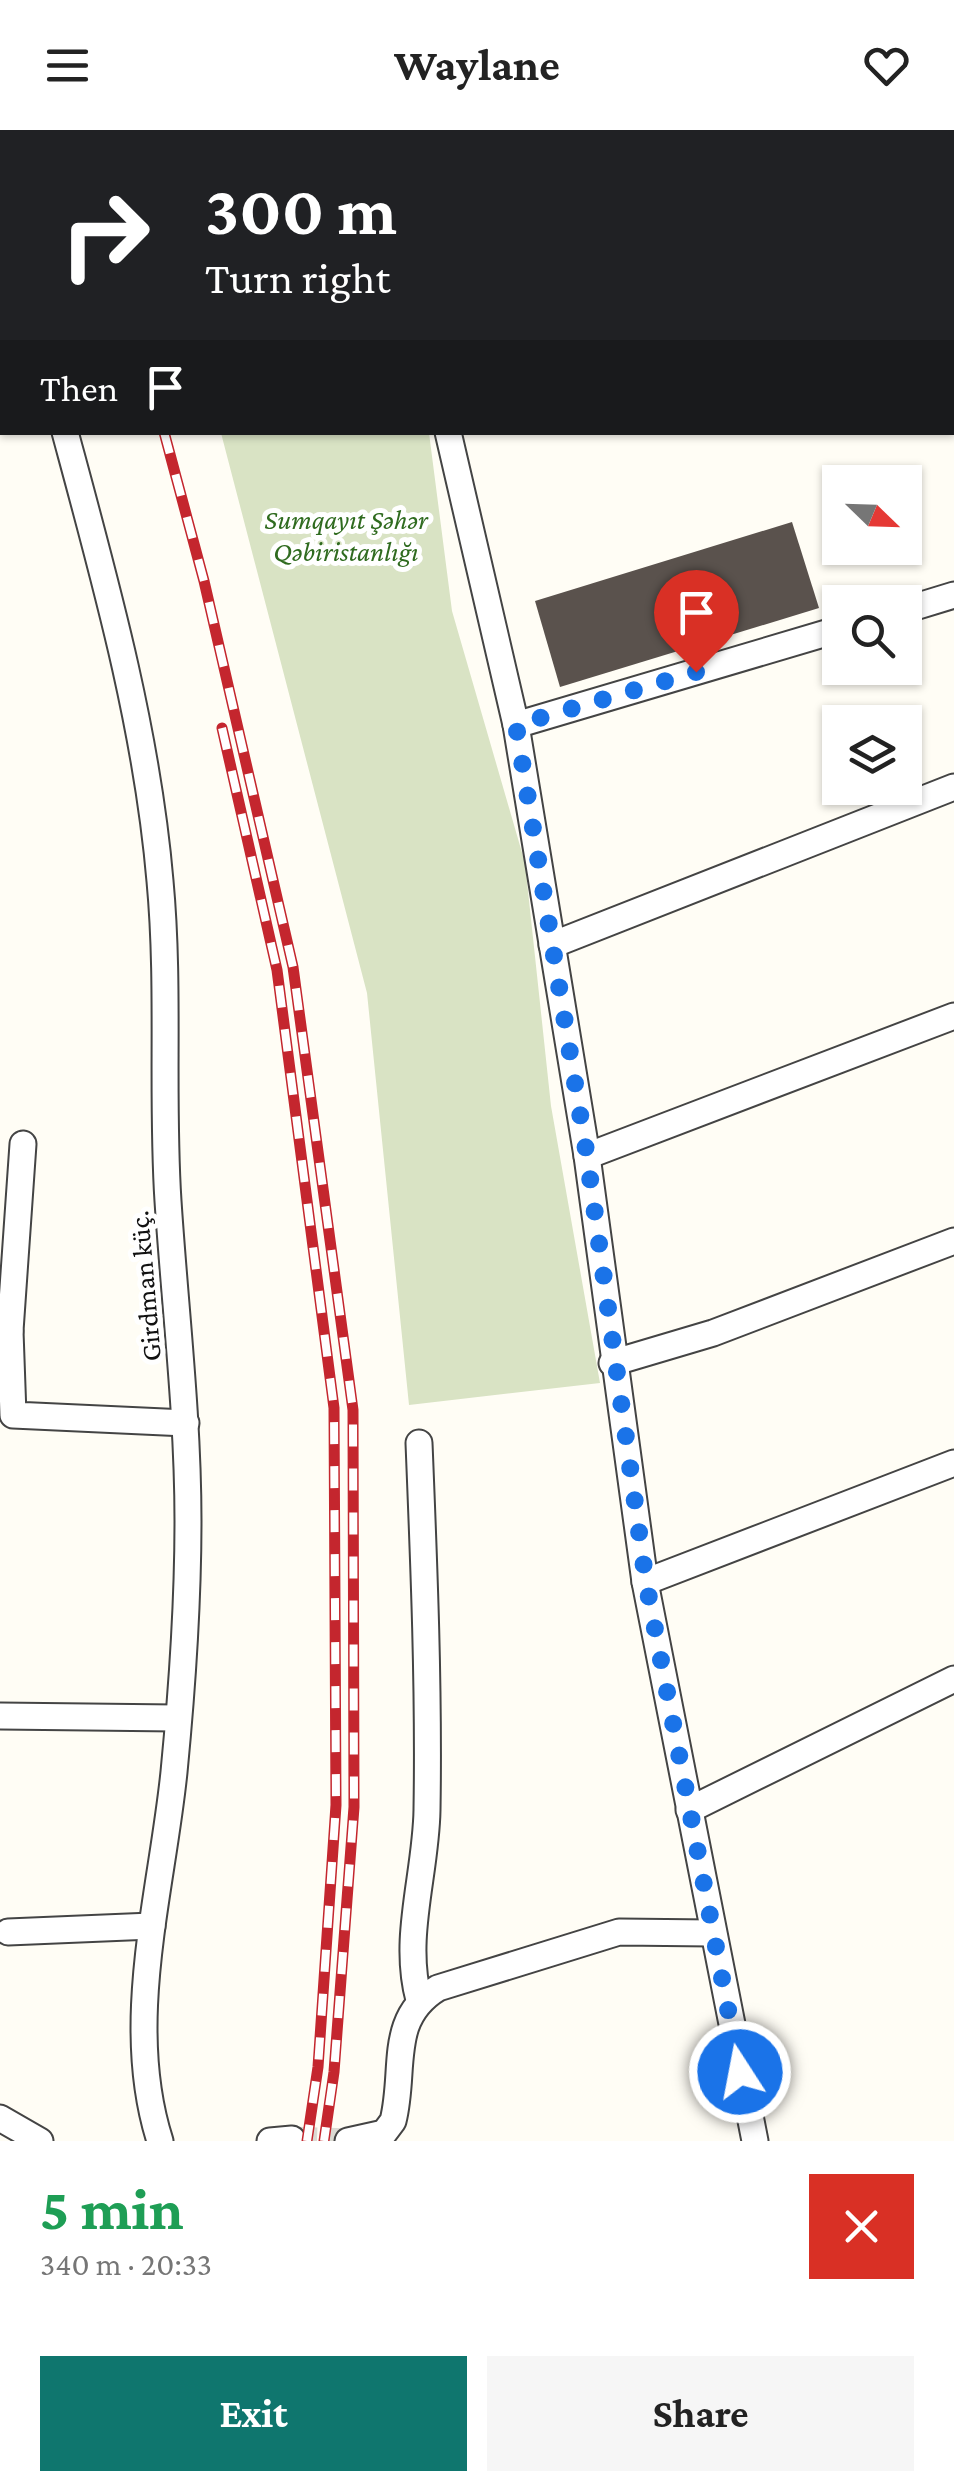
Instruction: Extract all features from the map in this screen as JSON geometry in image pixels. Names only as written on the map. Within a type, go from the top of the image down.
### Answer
[{"type":"street","name":"Girdman küç.","points":[[66,435],[115,619],[160,876],[168,976],[164,1119],[186,1423],[188,1524],[174,1772],[152,1926],[146,2022],[149,2090],[160,2141]]},
{"type":"street","points":[[449,435],[516,725],[587,1156],[612,1363],[646,1582],[755,2141]]},
{"type":"street","points":[[922,605],[954,596]]},
{"type":"street","points":[[516,725],[822,634]]},
{"type":"street","points":[[552,945],[954,787]]},
{"type":"street","points":[[587,1156],[954,1016]]},
{"type":"street","points":[[23,1144],[5,1330],[6,1417],[186,1423]]},
{"type":"street","points":[[612,1363],[713,1333],[954,1241]]},
{"type":"street","points":[[419,1443],[428,1782],[425,1859],[413,1934],[412,1974],[419,2000]]},
{"type":"street","points":[[646,1582],[954,1463]]},
{"type":"street","points":[[688,1810],[954,1679]]},
{"type":"street","points":[[0,1716],[176,1718]]},
{"type":"street","points":[[8,1932],[152,1926]]},
{"type":"street","points":[[348,2141],[387,2137],[398,2099],[403,2030],[419,2000],[438,1988],[587,1940],[646,1930],[712,1932]]},
{"type":"street","points":[[0,2118],[40,2141]]},
{"type":"green space","name":"Sumqayıt Şəhər Qəbiristanlığı","points":[[222,435],[429,435],[452,611],[525,863],[551,1106],[600,1383],[409,1405],[367,993]]},
{"type":"building","points":[[792,522],[819,608],[560,687],[535,601]]},
{"type":"tunnel","points":[[292,2139],[348,2141]]},
{"type":"railway","points":[[165,435],[204,581],[293,967],[353,1410],[354,1807],[334,2072],[324,2141]]},
{"type":"railway","points":[[222,728],[277,970],[334,1408],[336,1805],[318,2067],[307,2141]]},
{"type":"route","points":[[696,672],[516,725],[587,1156],[612,1363],[646,1582],[740,2072]]}]
